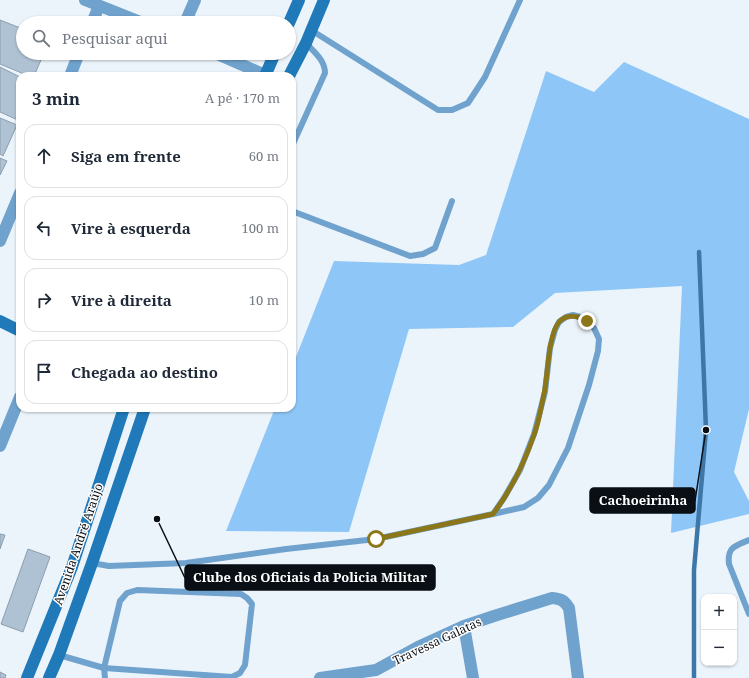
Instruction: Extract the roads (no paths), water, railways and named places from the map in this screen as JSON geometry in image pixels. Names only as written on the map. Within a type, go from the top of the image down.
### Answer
[{"type":"main road","points":[[292,16],[299,0]]},
{"type":"main road","points":[[291,72],[306,43],[324,0]]},
{"type":"main road","points":[[267,72],[272,60]]},
{"type":"main road","points":[[0,321],[16,328]]},
{"type":"main road","name":"Avenida André Araújo","points":[[27,678],[72,568],[123,412]]},
{"type":"main road","name":"Avenida André Araújo","points":[[49,678],[59,655],[92,564],[144,412]]},
{"type":"street","points":[[85,0],[125,16]]},
{"type":"street","points":[[188,16],[195,0]]},
{"type":"street","points":[[95,16],[99,6]]},
{"type":"street","points":[[72,72],[76,60]]},
{"type":"street","points":[[230,60],[256,72]]},
{"type":"street","points":[[0,241],[16,203]]},
{"type":"street","points":[[0,446],[16,407]]},
{"type":"street","name":"Travessa Galatas","points":[[320,678],[377,674],[418,647],[464,626],[552,598],[560,599],[569,608],[578,678]]},
{"type":"street","points":[[464,626],[473,678]]},
{"type":"lane","points":[[311,30],[438,110],[452,110],[468,102],[485,77],[520,0]]},
{"type":"lane","points":[[296,137],[326,73],[322,61],[306,43]]},
{"type":"lane","points":[[296,213],[410,256],[423,254],[435,248],[452,201]]},
{"type":"lane","points":[[92,564],[109,566],[186,563],[286,549],[376,539],[493,514],[524,507],[538,498],[550,485],[568,448],[589,384],[598,351],[599,339],[594,328],[580,317],[573,315],[566,317],[559,322],[555,330],[550,348],[544,392],[534,434],[520,470],[493,514]]},
{"type":"lane","points":[[749,540],[731,550],[728,556],[729,564],[749,614]]},
{"type":"lane","points":[[59,655],[104,668],[232,677],[240,673],[245,665],[252,604],[247,598],[240,594],[137,590],[127,593],[120,601],[104,668],[105,678]]},
{"type":"waterway","points":[[694,678],[694,570],[706,430],[699,252]]},
{"type":"place","name":"Cachoeirinha","points":[[706,430]]},
{"type":"place","name":"Clube dos Oficiais da Policia Militar","points":[[157,519]]}]
